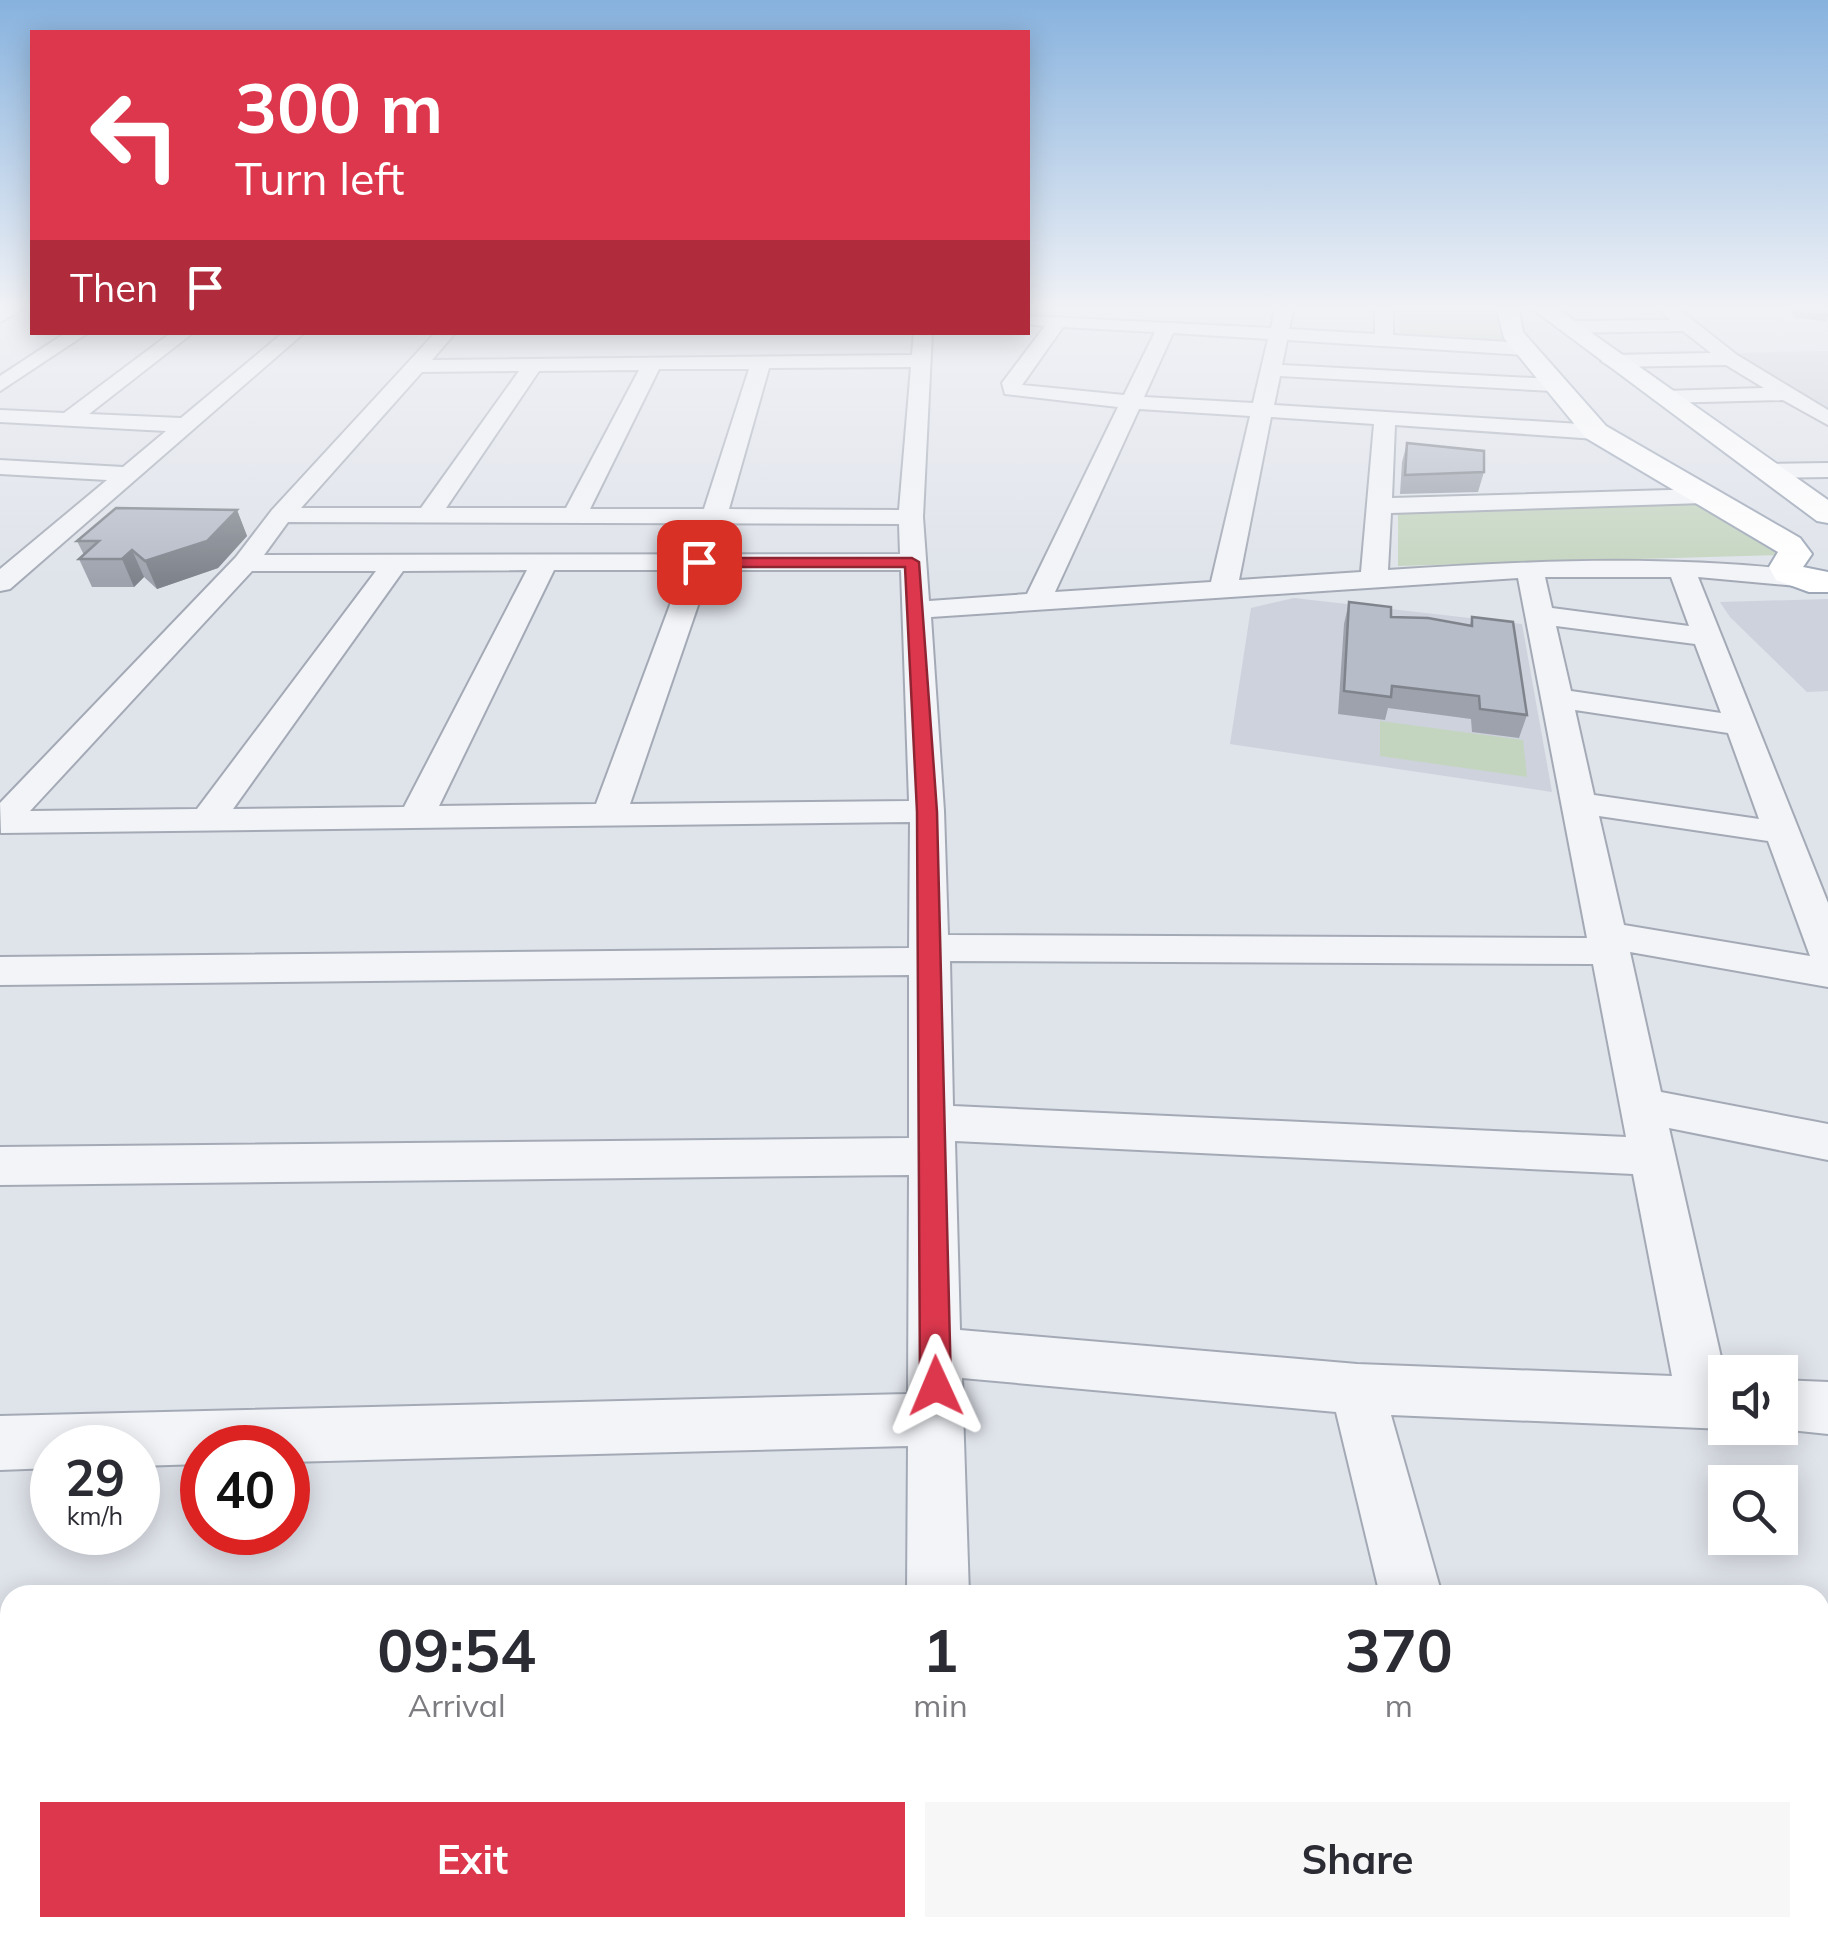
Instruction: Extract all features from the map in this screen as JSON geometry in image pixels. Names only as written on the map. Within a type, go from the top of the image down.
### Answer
[{"type":"main road","points":[[1567,400],[1596,432],[1789,545],[1796,554],[1795,569]]},
{"type":"main road","points":[[1666,400],[1828,514]]},
{"type":"main road","points":[[1795,569],[1828,560]]},
{"type":"main road","points":[[1795,569],[1828,582]]},
{"type":"street","points":[[68,419],[93,400]]},
{"type":"street","points":[[0,583],[215,400]]},
{"type":"street","points":[[386,400],[281,515],[245,563],[1,822],[927,812]]},
{"type":"street","points":[[428,516],[508,400]]},
{"type":"street","points":[[575,514],[633,400]]},
{"type":"street","points":[[714,517],[750,400]]},
{"type":"street","points":[[918,400],[911,518],[927,812],[938,1585]]},
{"type":"street","points":[[1116,400],[1596,432]]},
{"type":"street","points":[[1223,590],[1263,400]]},
{"type":"street","points":[[1797,400],[1828,419]]},
{"type":"street","points":[[1038,602],[1132,402]]},
{"type":"street","points":[[0,416],[186,425]]},
{"type":"street","points":[[1374,580],[1385,418]]},
{"type":"street","points":[[2,468],[128,474]]},
{"type":"street","points":[[1769,471],[1828,470]]},
{"type":"street","points":[[1794,489],[1828,488]]},
{"type":"street","points":[[1379,506],[1704,496]]},
{"type":"street","points":[[281,515],[911,518]]},
{"type":"street","points":[[609,815],[699,562]]},
{"type":"street","points":[[245,563],[912,562]]},
{"type":"street","points":[[207,820],[395,563]]},
{"type":"street","points":[[416,817],[544,563]]},
{"type":"street","points":[[1697,568],[1708,636],[1828,952]]},
{"type":"street","points":[[914,610],[1530,569],[1795,569]]},
{"type":"street","points":[[1530,569],[1652,1156],[1708,1380]]},
{"type":"street","points":[[1540,615],[1708,636]]},
{"type":"street","points":[[1557,698],[1742,726]]},
{"type":"street","points":[[1579,803],[1783,833]]},
{"type":"street","points":[[0,971],[1608,943],[1828,972]]},
{"type":"street","points":[[1642,1105],[1828,1142]]},
{"type":"street","points":[[0,1166],[932,1139],[1652,1156]]},
{"type":"street","points":[[936,1352],[1357,1390],[1708,1404]]},
{"type":"street","points":[[1357,1390],[1409,1585]]},
{"type":"street","points":[[1798,1407],[1828,1408]]},
{"type":"street","points":[[0,1443],[936,1419]]},
{"type":"shaded area","points":[[1294,598],[1522,624],[1552,792],[1230,744],[1251,608]]},
{"type":"shaded area","points":[[1828,599],[1828,691],[1807,692],[1730,617],[1720,602]]},
{"type":"green space","points":[[1695,504],[1779,555],[1398,566],[1398,511]]},
{"type":"green space","points":[[1380,721],[1523,740],[1527,777],[1380,756]]},
{"type":"building","points":[[1407,443],[1484,451],[1484,472],[1405,475]]},
{"type":"building","points":[[116,508],[237,510],[207,541],[145,561],[132,550],[122,559],[79,559],[99,541],[77,541]]},
{"type":"building","points":[[1349,602],[1391,607],[1391,617],[1428,618],[1472,626],[1472,617],[1513,622],[1527,715],[1480,709],[1479,696],[1392,686],[1391,697],[1344,691]]},
{"type":"route","points":[[699,562],[912,562],[927,812],[936,1386]]}]
